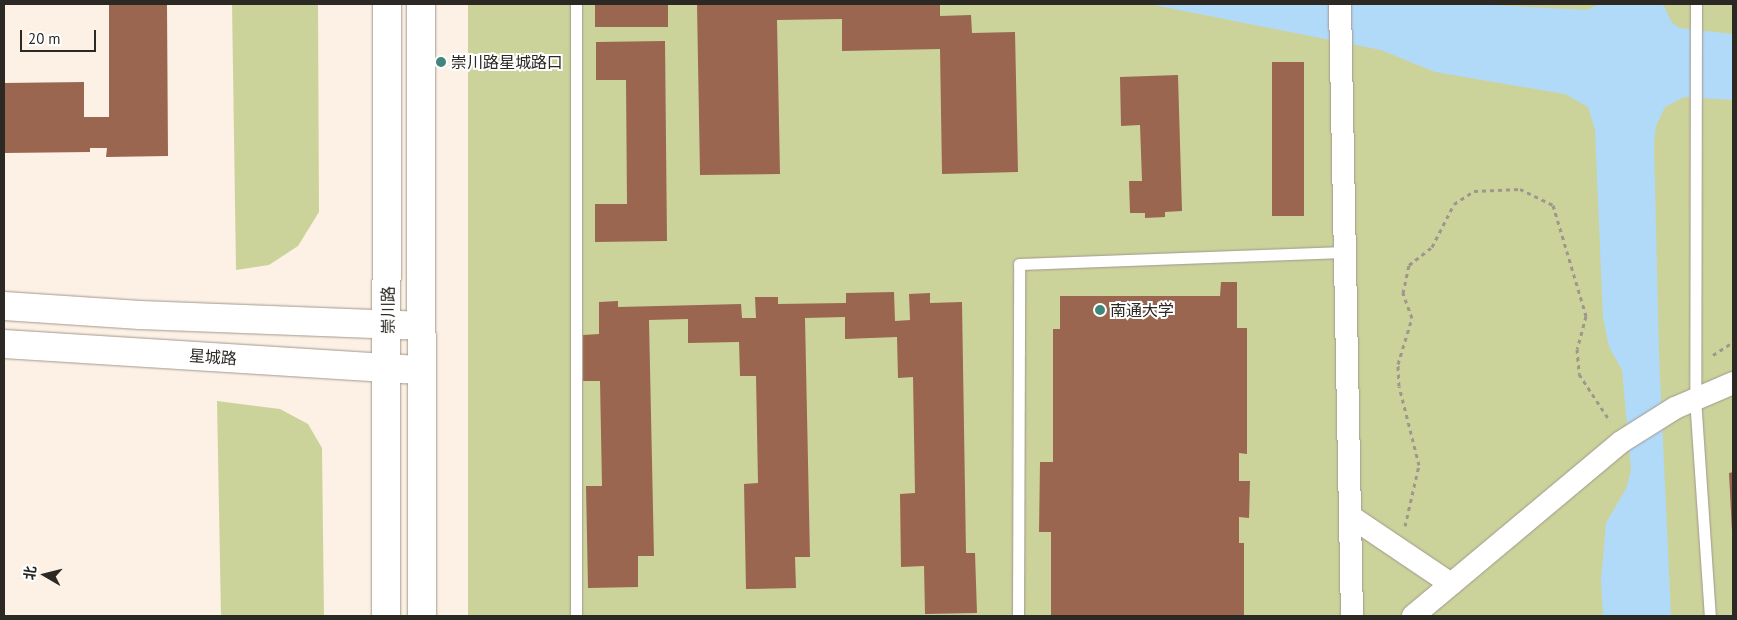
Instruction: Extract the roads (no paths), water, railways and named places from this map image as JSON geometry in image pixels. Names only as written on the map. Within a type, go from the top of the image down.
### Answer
[{"type":"main road","name":"崇川路","points":[[386,616],[389,324],[387,4]]},
{"type":"main road","points":[[421,4],[422,616]]},
{"type":"main road","points":[[4,306],[422,325]]},
{"type":"main road","name":"星城路","points":[[4,344],[422,370]]},
{"type":"street","points":[[1340,4],[1352,616]]},
{"type":"street","points":[[1414,616],[1623,440],[1675,408],[1695,398],[1733,384]]},
{"type":"street","points":[[1350,516],[1450,584]]},
{"type":"lane","points":[[576,4],[576,616]]},
{"type":"lane","points":[[1696,4],[1695,398],[1710,616]]},
{"type":"lane","points":[[1018,616],[1019,264],[1345,252]]},
{"type":"water","points":[[1149,4],[1471,4],[1587,10],[1599,4],[1663,4],[1672,23],[1680,28],[1733,34],[1733,100],[1684,97],[1665,107],[1656,126],[1654,143],[1659,354],[1671,616],[1603,616],[1601,580],[1606,523],[1627,487],[1631,469],[1622,370],[1609,347],[1603,318],[1595,130],[1588,107],[1565,94],[1435,72],[1381,50]]},
{"type":"place","name":"崇川路星城路口","points":[[441,62]]},
{"type":"place","name":"南通大学","points":[[1100,310]]}]
